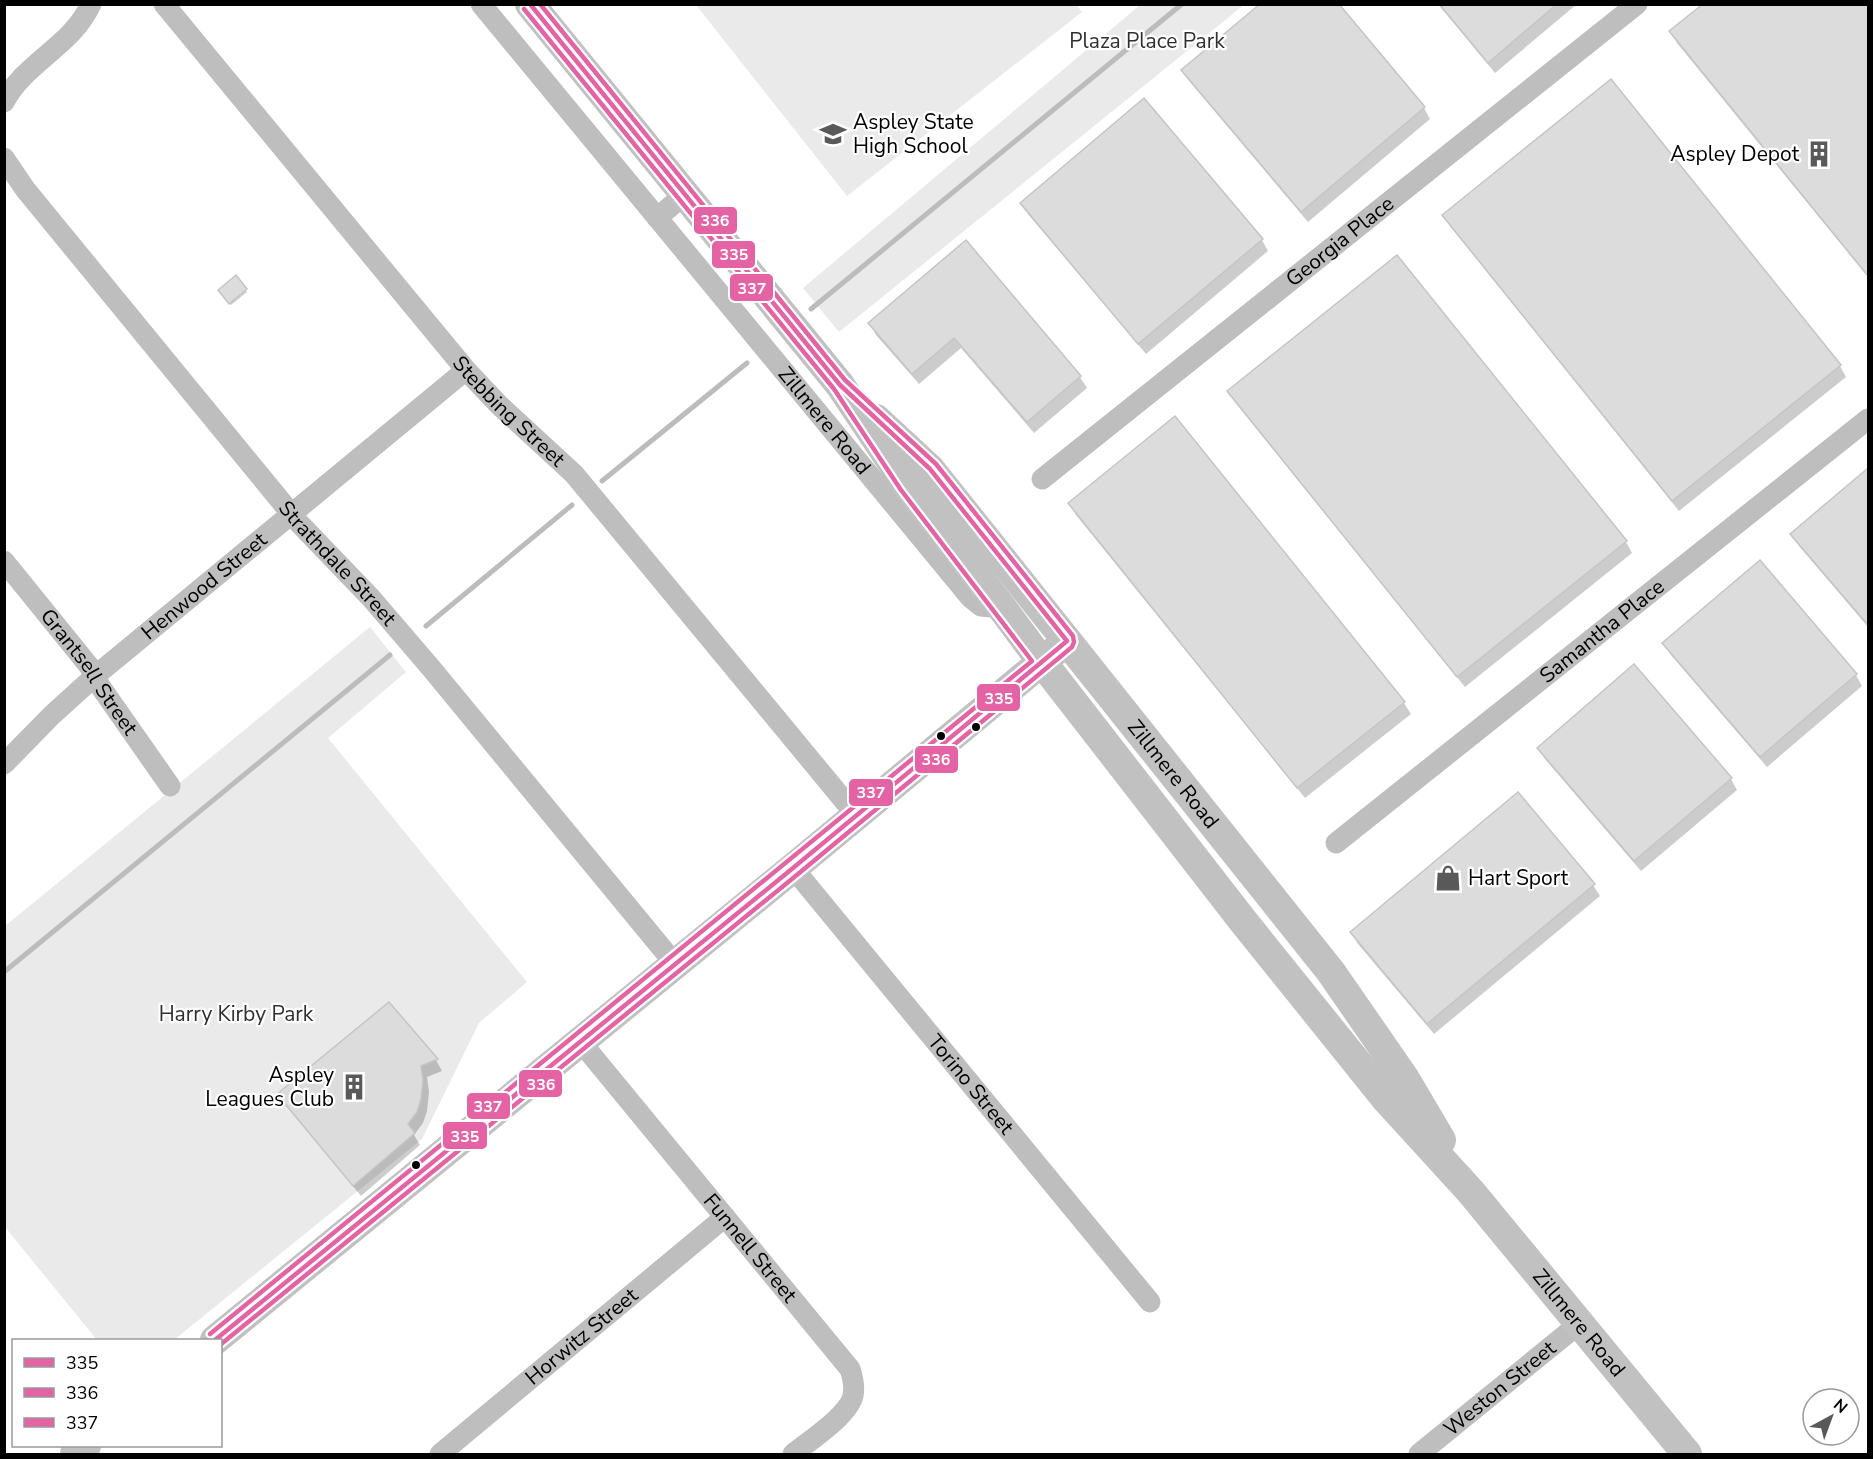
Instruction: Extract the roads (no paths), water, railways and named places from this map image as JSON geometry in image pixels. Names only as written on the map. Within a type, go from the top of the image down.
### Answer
[{"type":"main road","name":"Zillmere Road","points":[[530,4],[840,385],[907,485],[1243,921],[1387,1100],[1471,1192],[1687,1455]]},
{"type":"main road","name":"Zillmere Road","points":[[840,385],[930,468],[1331,972],[1405,1079],[1471,1192]]},
{"type":"main road","points":[[216,1339],[1067,641]]},
{"type":"main road","points":[[1015,685],[1079,709]]},
{"type":"street","points":[[4,102],[21,78],[77,28],[91,4]]},
{"type":"street","name":"Stebbing Street","points":[[164,4],[466,370],[499,405],[582,483],[856,815]]},
{"type":"street","name":"Zillmere Road","points":[[482,4],[970,597],[981,606],[1002,608]]},
{"type":"street","name":"Georgia Place","points":[[1042,479],[1637,4]]},
{"type":"street","name":"Strathdale Street","points":[[4,158],[25,189],[292,513],[371,598],[431,668],[675,964]]},
{"type":"street","points":[[657,218],[685,194]]},
{"type":"street","name":"Henwood Street","points":[[4,764],[95,676],[466,370]]},
{"type":"street","name":"Samantha Place","points":[[1336,843],[1869,419]]},
{"type":"street","name":"Grantsell Street","points":[[4,561],[89,666],[99,686],[170,786]]},
{"type":"street","name":"Torino Street","points":[[793,868],[1150,1302]]},
{"type":"street","name":"Funnell Street","points":[[580,1041],[850,1369],[853,1379],[853,1397],[846,1410],[793,1455]]},
{"type":"street","name":"Horwitz Street","points":[[440,1455],[725,1217]]},
{"type":"street","name":"Weston Street","points":[[1419,1455],[1580,1323]]},
{"type":"waterway","points":[[811,309],[1182,4]]},
{"type":"waterway","points":[[602,481],[747,363]]},
{"type":"waterway","points":[[426,626],[572,505]]},
{"type":"waterway","points":[[4,972],[390,655]]},
{"type":"place","name":"Aspley State High School","points":[[833,134]]},
{"type":"place","name":"Aspley Depot","points":[[1819,154]]},
{"type":"place","name":"Hart Sport","points":[[1448,878]]},
{"type":"place","name":"Aspley Leagues Club","points":[[354,1087]]},
{"type":"park label","name":"Plaza Place Park","points":[[1147,41]]},
{"type":"park label","name":"Harry Kirby Park","points":[[236,1014]]}]
